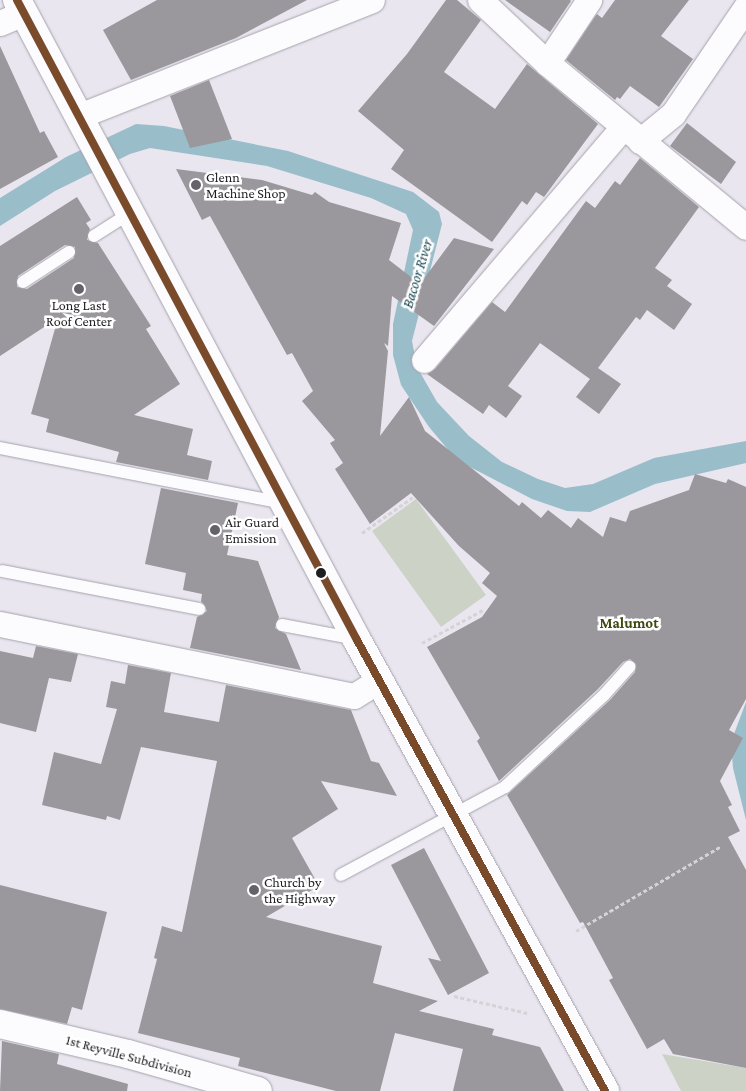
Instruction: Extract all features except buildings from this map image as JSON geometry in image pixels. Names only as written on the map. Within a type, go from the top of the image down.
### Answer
[{"type":"main road","points":[[14,12],[78,116],[357,640],[455,814],[605,1091]]},
{"type":"main road","name":"1st Reyville Subdivision","points":[[0,1024],[128,1054],[258,1091]]},
{"type":"street","points":[[78,116],[372,0]]},
{"type":"street","points":[[480,0],[547,63],[746,227]]},
{"type":"street","points":[[547,63],[589,0]]},
{"type":"street","points":[[424,360],[631,134],[673,114],[746,7]]},
{"type":"street","points":[[0,624],[354,696],[380,680]]},
{"type":"lane","points":[[94,236],[130,213]]},
{"type":"lane","points":[[23,282],[69,252]]},
{"type":"lane","points":[[0,448],[285,503]]},
{"type":"lane","points":[[2,571],[199,609]]},
{"type":"lane","points":[[282,625],[357,640]]},
{"type":"lane","points":[[341,875],[505,787],[604,695],[629,667]]},
{"type":"path","points":[[362,533],[413,496]]},
{"type":"path","points":[[422,644],[484,610]]},
{"type":"path","points":[[576,930],[720,847]]},
{"type":"path","points":[[454,996],[527,1013]]},
{"type":"shaded area","points":[[416,499],[486,595],[441,627],[372,531]]},
{"type":"shaded area","points":[[662,1054],[746,1068],[746,1091],[681,1091]]},
{"type":"water","name":"Bacoor River","points":[[136,124],[164,126],[288,151],[413,192],[439,212],[442,224],[412,341],[417,367],[437,402],[469,436],[502,462],[538,479],[565,488],[593,484],[654,458],[746,441],[746,463],[655,484],[590,512],[567,511],[532,499],[470,467],[450,452],[429,427],[401,385],[393,355],[393,324],[413,230],[406,214],[371,198],[267,166],[150,148],[130,154],[55,191],[0,226],[0,198],[66,157]]},
{"type":"water","points":[[746,702],[746,820],[733,768],[731,742]]},
{"type":"transit line","points":[[17,0],[357,640],[605,1091]]},
{"type":"place","name":"Glenn Machine Shop","points":[[196,185]]},
{"type":"place","name":"Long Last Roof Center","points":[[79,289]]},
{"type":"place","name":"Air Guard Emission","points":[[215,530]]},
{"type":"place","name":"Church by the Highway","points":[[254,890]]},
{"type":"district","name":"Malumot","points":[[629,624]]}]
